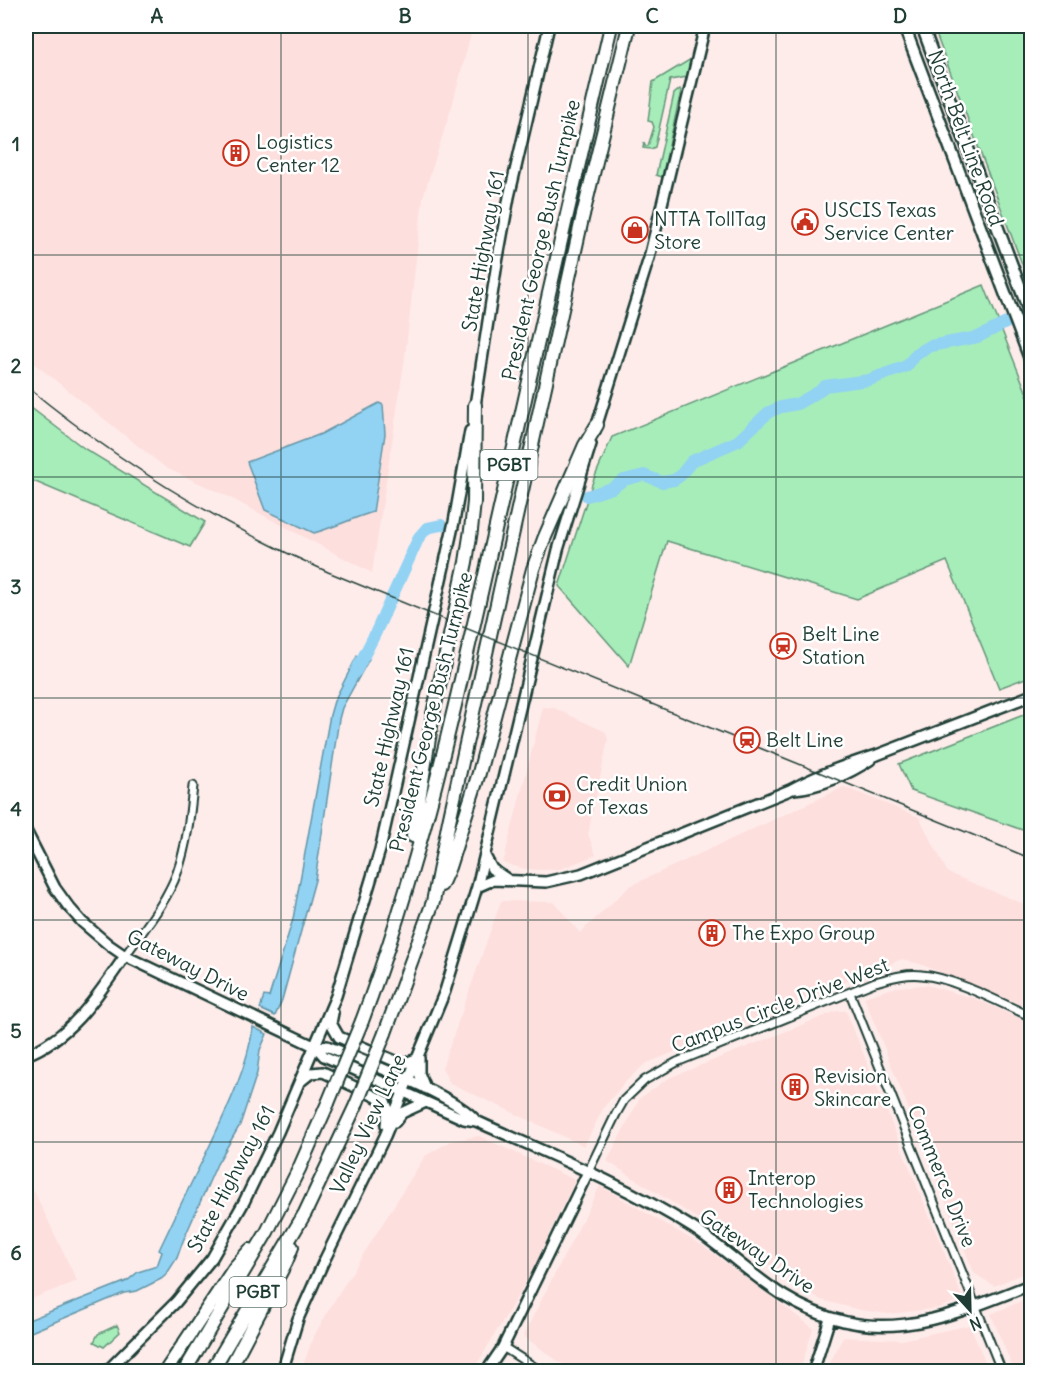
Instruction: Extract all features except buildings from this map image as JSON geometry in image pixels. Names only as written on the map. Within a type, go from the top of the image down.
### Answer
[{"type":"highway","name":"President George Bush Turnpike","points":[[184,1371],[267,1232],[299,1169],[362,1021],[386,957],[446,748],[611,26]]},
{"type":"highway","name":"President George Bush Turnpike","points":[[211,1371],[306,1213],[356,1105],[433,902],[449,820],[582,219],[629,26]]},
{"type":"highway","points":[[402,903],[403,883],[417,821],[433,714],[471,530],[474,502],[475,405]]},
{"type":"highway","points":[[433,902],[449,867],[479,773],[535,563],[585,445],[597,425]]},
{"type":"highway","points":[[228,1371],[286,1262],[306,1213]]},
{"type":"highway","points":[[165,1371],[235,1267],[267,1232]]},
{"type":"main road","name":"State Highway 161","points":[[106,1371],[177,1302],[212,1258],[249,1192],[316,1047],[336,996],[380,850],[454,522],[475,405],[496,263],[549,26]]},
{"type":"main road","points":[[477,886],[558,550],[649,258],[705,26]]},
{"type":"main road","name":"North Belt Line Road","points":[[904,26],[1032,364]]},
{"type":"main road","name":"North Belt Line Road","points":[[922,26],[1032,319]]},
{"type":"main road","points":[[477,886],[491,880],[546,882],[571,878],[856,761],[877,755],[1032,694]]},
{"type":"main road","name":"Gateway Drive","points":[[26,831],[55,888],[68,906],[82,922],[125,956],[316,1047],[324,1056],[464,1119],[476,1121],[641,1198],[693,1229],[784,1296],[830,1318],[851,1323],[883,1326],[926,1322],[976,1306],[1032,1284]]},
{"type":"main road","points":[[485,856],[492,870],[507,879]]},
{"type":"main road","name":"Valley View Lane","points":[[282,1371],[298,1319],[327,1252],[385,1136],[419,1058],[445,991],[477,886]]},
{"type":"main road","points":[[26,1055],[59,1036],[77,1020],[92,1004],[125,956]]},
{"type":"main road","points":[[336,996],[331,1023],[339,1037],[402,1064],[419,1058],[419,1073],[425,1088]]},
{"type":"main road","name":"Gateway Drive","points":[[316,1047],[327,1046],[425,1088],[468,1112],[476,1121]]},
{"type":"main road","points":[[300,1082],[311,1073],[323,1072],[385,1101],[388,1109],[385,1136]]},
{"type":"main road","points":[[385,1136],[402,1113],[426,1102]]},
{"type":"main road","points":[[486,1371],[503,1347],[588,1172]]},
{"type":"main road","points":[[813,1371],[830,1318]]},
{"type":"street","points":[[125,956],[152,917],[176,874],[188,831],[193,786]]},
{"type":"street","name":"Campus Circle Drive West","points":[[588,1172],[624,1100],[645,1080],[677,1062],[888,978],[922,975],[955,983],[1032,1017]]},
{"type":"street","name":"Commerce Drive","points":[[850,993],[1002,1371]]},
{"type":"street","points":[[503,1347],[542,1371]]},
{"type":"shaded area","points":[[26,26],[473,26],[452,106],[423,197],[405,357],[372,573],[225,495],[166,468],[26,357]]},
{"type":"shaded area","points":[[543,707],[554,708],[606,732],[608,740],[588,834],[596,855],[560,869],[543,870],[525,869],[503,863]]},
{"type":"shaded area","points":[[844,787],[919,817],[948,873],[1031,907],[1031,1008],[902,959],[645,1064],[624,1083],[604,1107],[584,1146],[450,1083],[442,1068],[501,901],[554,902],[580,933],[630,886]]},
{"type":"shaded area","points":[[926,985],[973,998],[1031,1023],[1031,1270],[994,1286],[974,1273],[864,997],[897,987]]},
{"type":"shaded area","points":[[837,1011],[846,1011],[963,1299],[938,1308],[889,1314],[860,1310],[821,1300],[752,1253],[607,1161],[640,1098],[669,1078]]},
{"type":"shaded area","points":[[479,1136],[575,1180],[527,1280],[473,1371],[301,1371],[313,1338],[331,1306],[425,1156],[451,1141]]},
{"type":"shaded area","points":[[600,1186],[703,1246],[813,1328],[800,1371],[572,1371],[523,1336]]},
{"type":"shaded area","points":[[34,1191],[77,1281],[26,1301],[26,1195]]},
{"type":"shaded area","points":[[1031,1297],[1031,1371],[1014,1371],[991,1314]]},
{"type":"shaded area","points":[[970,1325],[989,1371],[826,1371],[843,1337],[902,1340]]},
{"type":"green space","points":[[933,26],[1031,26],[1031,288]]},
{"type":"green space","points":[[691,59],[687,77],[670,80],[655,147],[643,148],[644,142],[645,146],[648,146],[654,127],[652,122],[648,121],[653,82]]},
{"type":"green space","points":[[680,89],[662,177],[656,175],[674,94]]},
{"type":"green space","points":[[984,285],[1031,404],[1031,676],[999,688],[947,561],[857,599],[667,541],[629,666],[559,586],[593,481],[612,437]]},
{"type":"green space","points":[[26,404],[85,449],[205,522],[190,547],[26,478]]},
{"type":"green space","points":[[1031,712],[1031,833],[911,791],[899,764]]},
{"type":"green space","points":[[117,1325],[120,1332],[104,1347],[94,1342],[98,1334]]},
{"type":"water","points":[[379,403],[383,405],[385,434],[373,512],[314,533],[265,510],[247,462],[321,434]]},
{"type":"water","points":[[357,656],[369,659],[342,708],[339,719],[315,880],[282,1000],[275,1016],[260,1009],[264,996],[269,997],[293,919],[330,715],[334,701]]},
{"type":"water","points":[[253,1027],[267,1034],[260,1050],[257,1073],[240,1125],[217,1164],[177,1258],[166,1275],[137,1291],[124,1293],[26,1334],[26,1321],[127,1281],[138,1272],[157,1266],[162,1252],[159,1250],[236,1088]]},
{"type":"waterway","points":[[587,496],[612,488],[624,480],[644,475],[662,482],[674,480],[692,461],[738,441],[769,412],[797,404],[825,386],[869,380],[907,366],[916,354],[930,346],[978,337],[1006,323]]},
{"type":"waterway","points":[[356,671],[419,537],[427,528],[441,525]]},
{"type":"tram line","points":[[26,386],[96,440],[170,489],[287,553],[328,572],[1032,859]]},
{"type":"place","name":"Logistics Center 12","points":[[236,153]]},
{"type":"place","name":"USCIS Texas Service Center","points":[[805,222]]},
{"type":"place","name":"NTTA TollTag Store","points":[[635,230]]},
{"type":"place","name":"Belt Line Station","points":[[783,646]]},
{"type":"place","name":"Belt Line","points":[[747,740]]},
{"type":"place","name":"Credit Union of Texas","points":[[557,796]]},
{"type":"place","name":"The Expo Group","points":[[712,933]]},
{"type":"place","name":"Revision Skincare","points":[[795,1087]]},
{"type":"place","name":"Interop Technologies","points":[[729,1190]]}]
